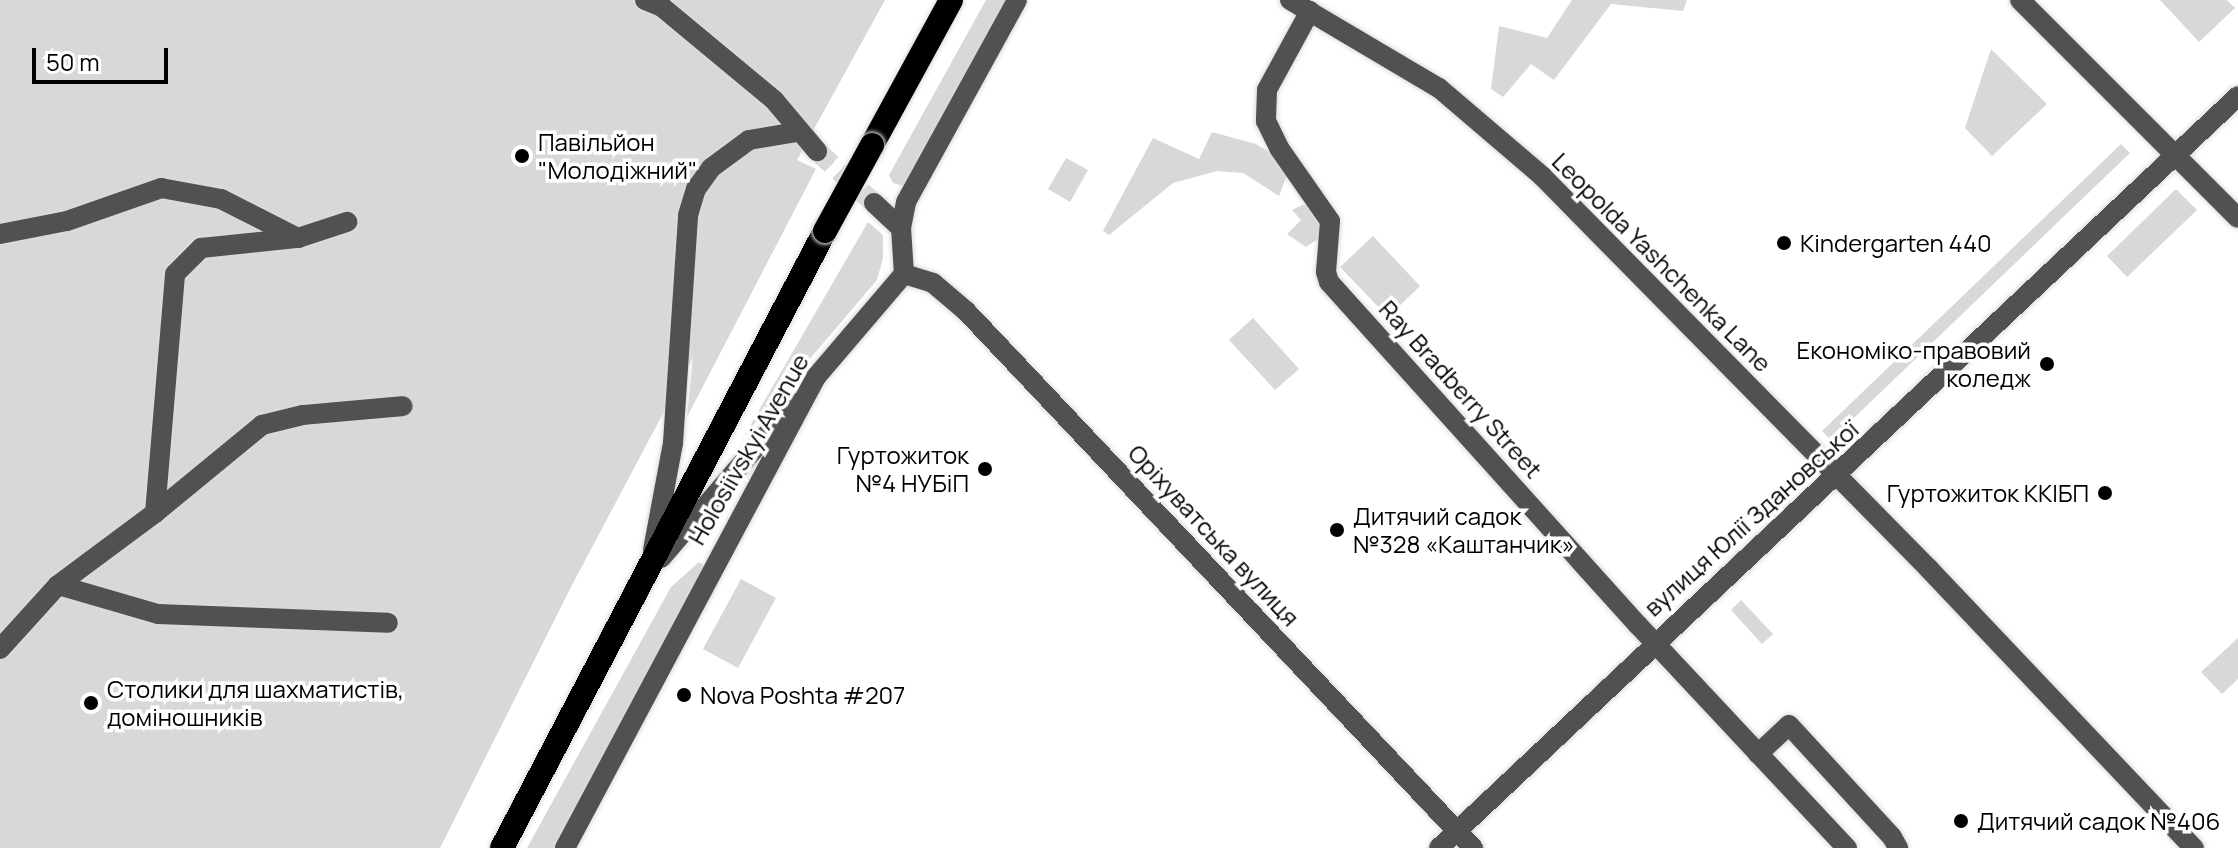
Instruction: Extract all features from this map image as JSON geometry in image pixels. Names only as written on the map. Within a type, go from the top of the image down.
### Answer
[{"type":"highway","name":"Holosiivskyi Avenue","points":[[502,848],[825,231],[951,0]]},
{"type":"street","points":[[904,274],[901,228],[906,202],[1017,0]]},
{"type":"street","name":"Leopolda Yashchenka Lane","points":[[1290,0],[1439,88],[1542,176],[1838,475],[2194,848]]},
{"type":"street","points":[[2020,0],[2238,218]]},
{"type":"street","points":[[656,2],[774,100],[797,132],[817,151]]},
{"type":"street","name":"Ray Bradberry Street","points":[[1310,11],[1267,90],[1266,121],[1279,148],[1330,221],[1326,272],[1329,282],[1654,642],[1847,848]]},
{"type":"street","name":"вулиця Юлії Здановської","points":[[1439,848],[1654,642],[1838,475],[2238,96]]},
{"type":"street","points":[[648,574],[673,443],[688,215],[696,189],[711,168],[749,140],[797,132]]},
{"type":"street","points":[[0,234],[67,221],[161,188],[221,199],[298,238]]},
{"type":"street","points":[[874,203],[901,228]]},
{"type":"street","points":[[155,513],[175,274],[201,248],[298,238],[347,222]]},
{"type":"street","name":"Holosiivskyi Avenue","points":[[565,848],[816,377],[904,274]]},
{"type":"street","name":"Оріхуватська вулиця","points":[[904,274],[933,283],[966,311],[1473,848]]},
{"type":"street","points":[[648,574],[816,377]]},
{"type":"street","points":[[0,649],[58,585],[155,513],[262,425],[303,415],[403,406]]},
{"type":"street","points":[[58,585],[158,614],[388,623]]},
{"type":"street","points":[[1758,754],[1789,725],[1892,837],[1898,848]]},
{"type":"shaded area","points":[[0,0],[885,0],[797,160],[816,169],[687,417],[693,357],[571,587],[440,848],[0,848]]},
{"type":"shaded area","points":[[986,0],[1008,0],[907,187],[893,183],[889,175]]},
{"type":"shaded area","points":[[1572,0],[1687,0],[1683,11],[1611,4],[1554,80],[1531,64],[1503,97],[1491,89],[1499,26],[1547,38]]},
{"type":"shaded area","points":[[2160,0],[2227,0],[2235,8],[2199,42]]},
{"type":"shaded area","points":[[1991,49],[2047,104],[1992,156],[1965,128]]},
{"type":"shaded area","points":[[1212,132],[1256,144],[1274,155],[1287,175],[1279,196],[1243,173],[1217,171],[1173,183],[1109,235],[1103,231],[1153,138],[1199,159]]},
{"type":"shaded area","points":[[2121,144],[2130,153],[1831,440],[1822,431]]},
{"type":"shaded area","points":[[1066,158],[1088,170],[1070,202],[1048,189]]},
{"type":"shaded area","points":[[2176,189],[2197,210],[2127,277],[2107,256]]},
{"type":"shaded area","points":[[1302,205],[1311,206],[1318,215],[1324,235],[1306,247],[1287,234],[1301,220],[1292,210]]},
{"type":"shaded area","points":[[868,222],[883,235],[883,258],[877,280],[744,436]]},
{"type":"shaded area","points":[[1373,236],[1420,286],[1388,317],[1340,267]]},
{"type":"shaded area","points":[[1253,318],[1299,369],[1275,390],[1229,340]]},
{"type":"shaded area","points":[[699,562],[706,567],[554,848],[527,848],[671,587]]},
{"type":"shaded area","points":[[741,579],[776,598],[738,668],[703,649]]},
{"type":"shaded area","points":[[1741,600],[1773,634],[1762,644],[1731,610]]},
{"type":"shaded area","points":[[2238,638],[2238,679],[2222,694],[2201,672]]},
{"type":"tunnel","points":[[817,151],[874,203]]},
{"type":"place","name":"Павільйон \"Молодіжний\"","points":[[522,156]]},
{"type":"place","name":"Kindergarten 440","points":[[1784,243]]},
{"type":"place","name":"Економіко-правовий коледж","points":[[2047,364]]},
{"type":"place","name":"Гуртожиток №4 НУБіП","points":[[985,469]]},
{"type":"place","name":"Гуртожиток ККІБП","points":[[2105,493]]},
{"type":"place","name":"Дитячий садок №328 «Каштанчик»","points":[[1337,530]]},
{"type":"place","name":"Nova Poshta #207","points":[[684,695]]},
{"type":"place","name":"Столики для шахматистів, доміношників","points":[[91,703]]},
{"type":"place","name":"Дитячий садок №406","points":[[1961,821]]}]
